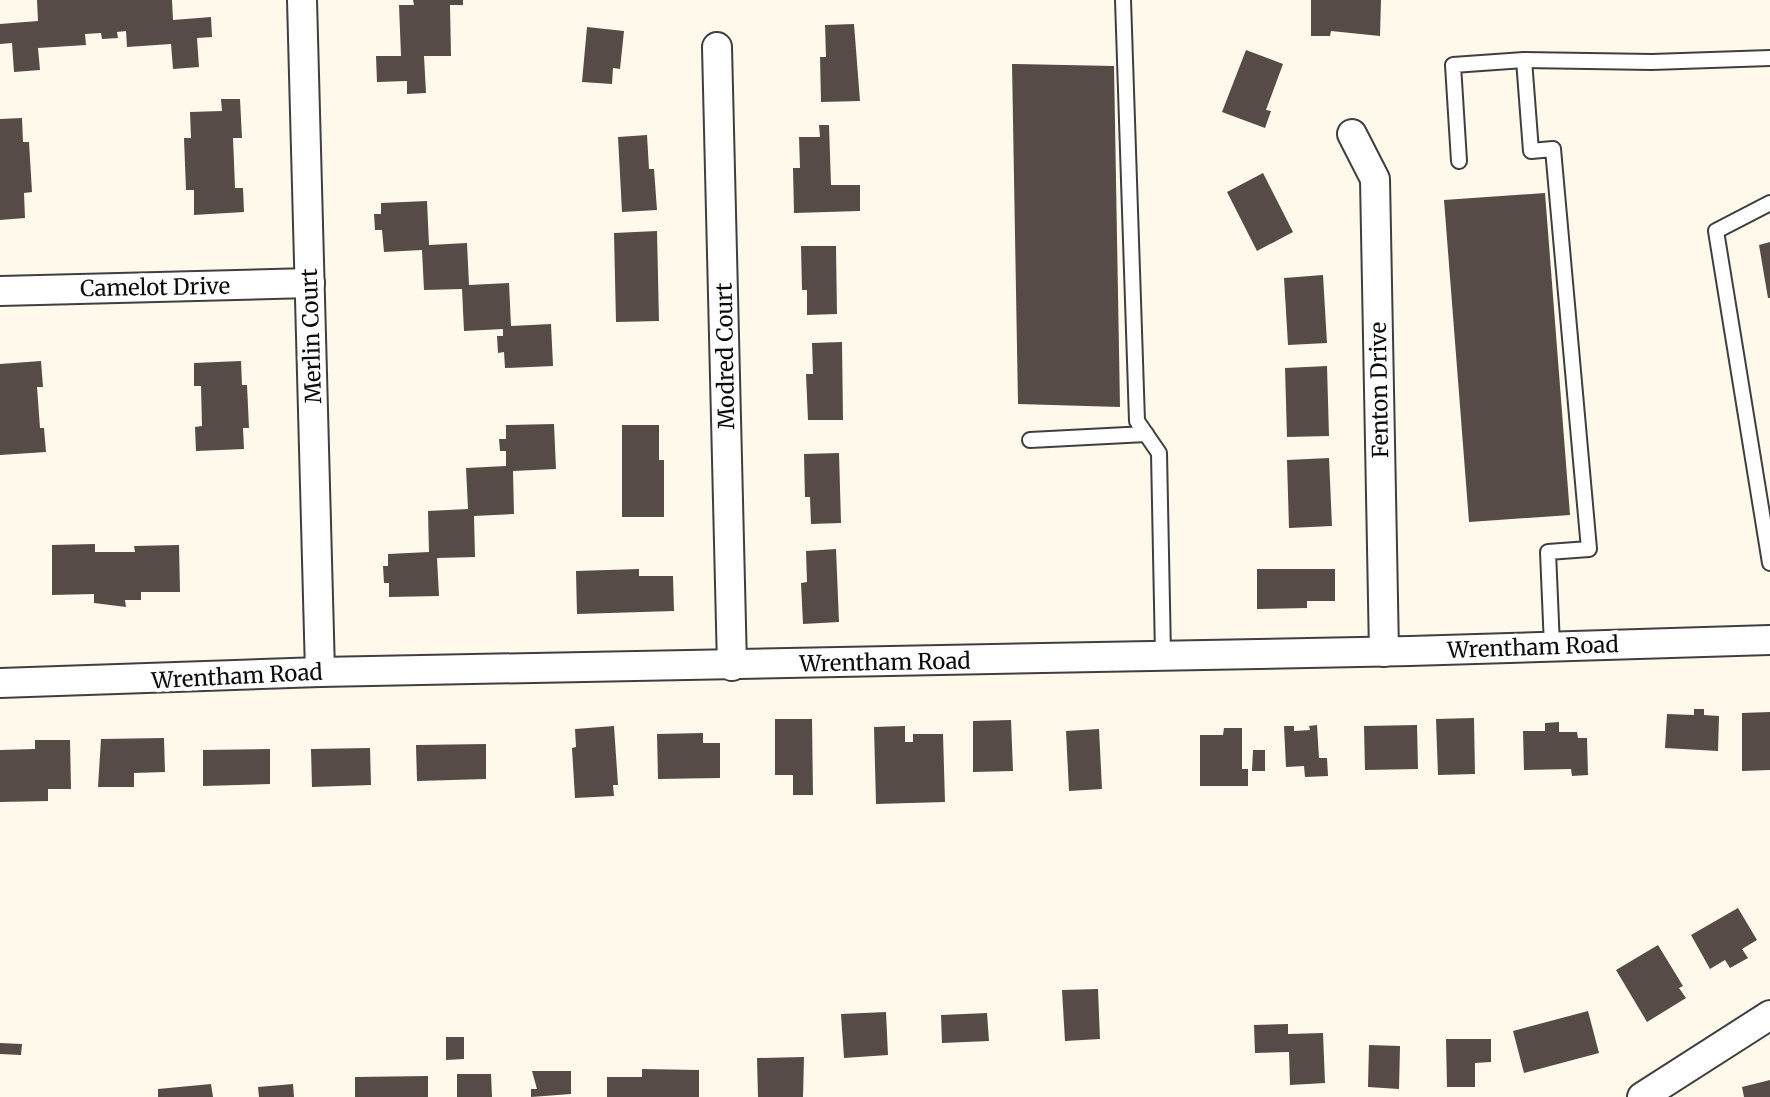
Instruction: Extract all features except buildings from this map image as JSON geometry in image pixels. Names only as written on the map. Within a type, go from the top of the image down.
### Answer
[{"type":"street","name":"Merlin Court","points":[[302,0],[320,672]]},
{"type":"street","name":"Modred Court","points":[[717,47],[732,666]]},
{"type":"street","name":"Fenton Drive","points":[[1352,134],[1375,179],[1384,652]]},
{"type":"street","name":"Camelot Drive","points":[[0,291],[310,283]]},
{"type":"street","name":"Wrentham Road","points":[[0,683],[320,672],[1384,652],[1770,640]]},
{"type":"street","points":[[1642,1097],[1770,1015]]},
{"type":"lane","points":[[1123,0],[1137,421],[1159,453],[1163,654]]},
{"type":"lane","points":[[1459,161],[1453,65],[1524,60],[1652,62],[1770,58]]},
{"type":"lane","points":[[1524,60],[1531,151],[1553,149],[1589,549],[1548,552],[1552,646]]},
{"type":"lane","points":[[1770,203],[1716,231],[1770,563]]},
{"type":"lane","points":[[1030,440],[1146,434]]}]
